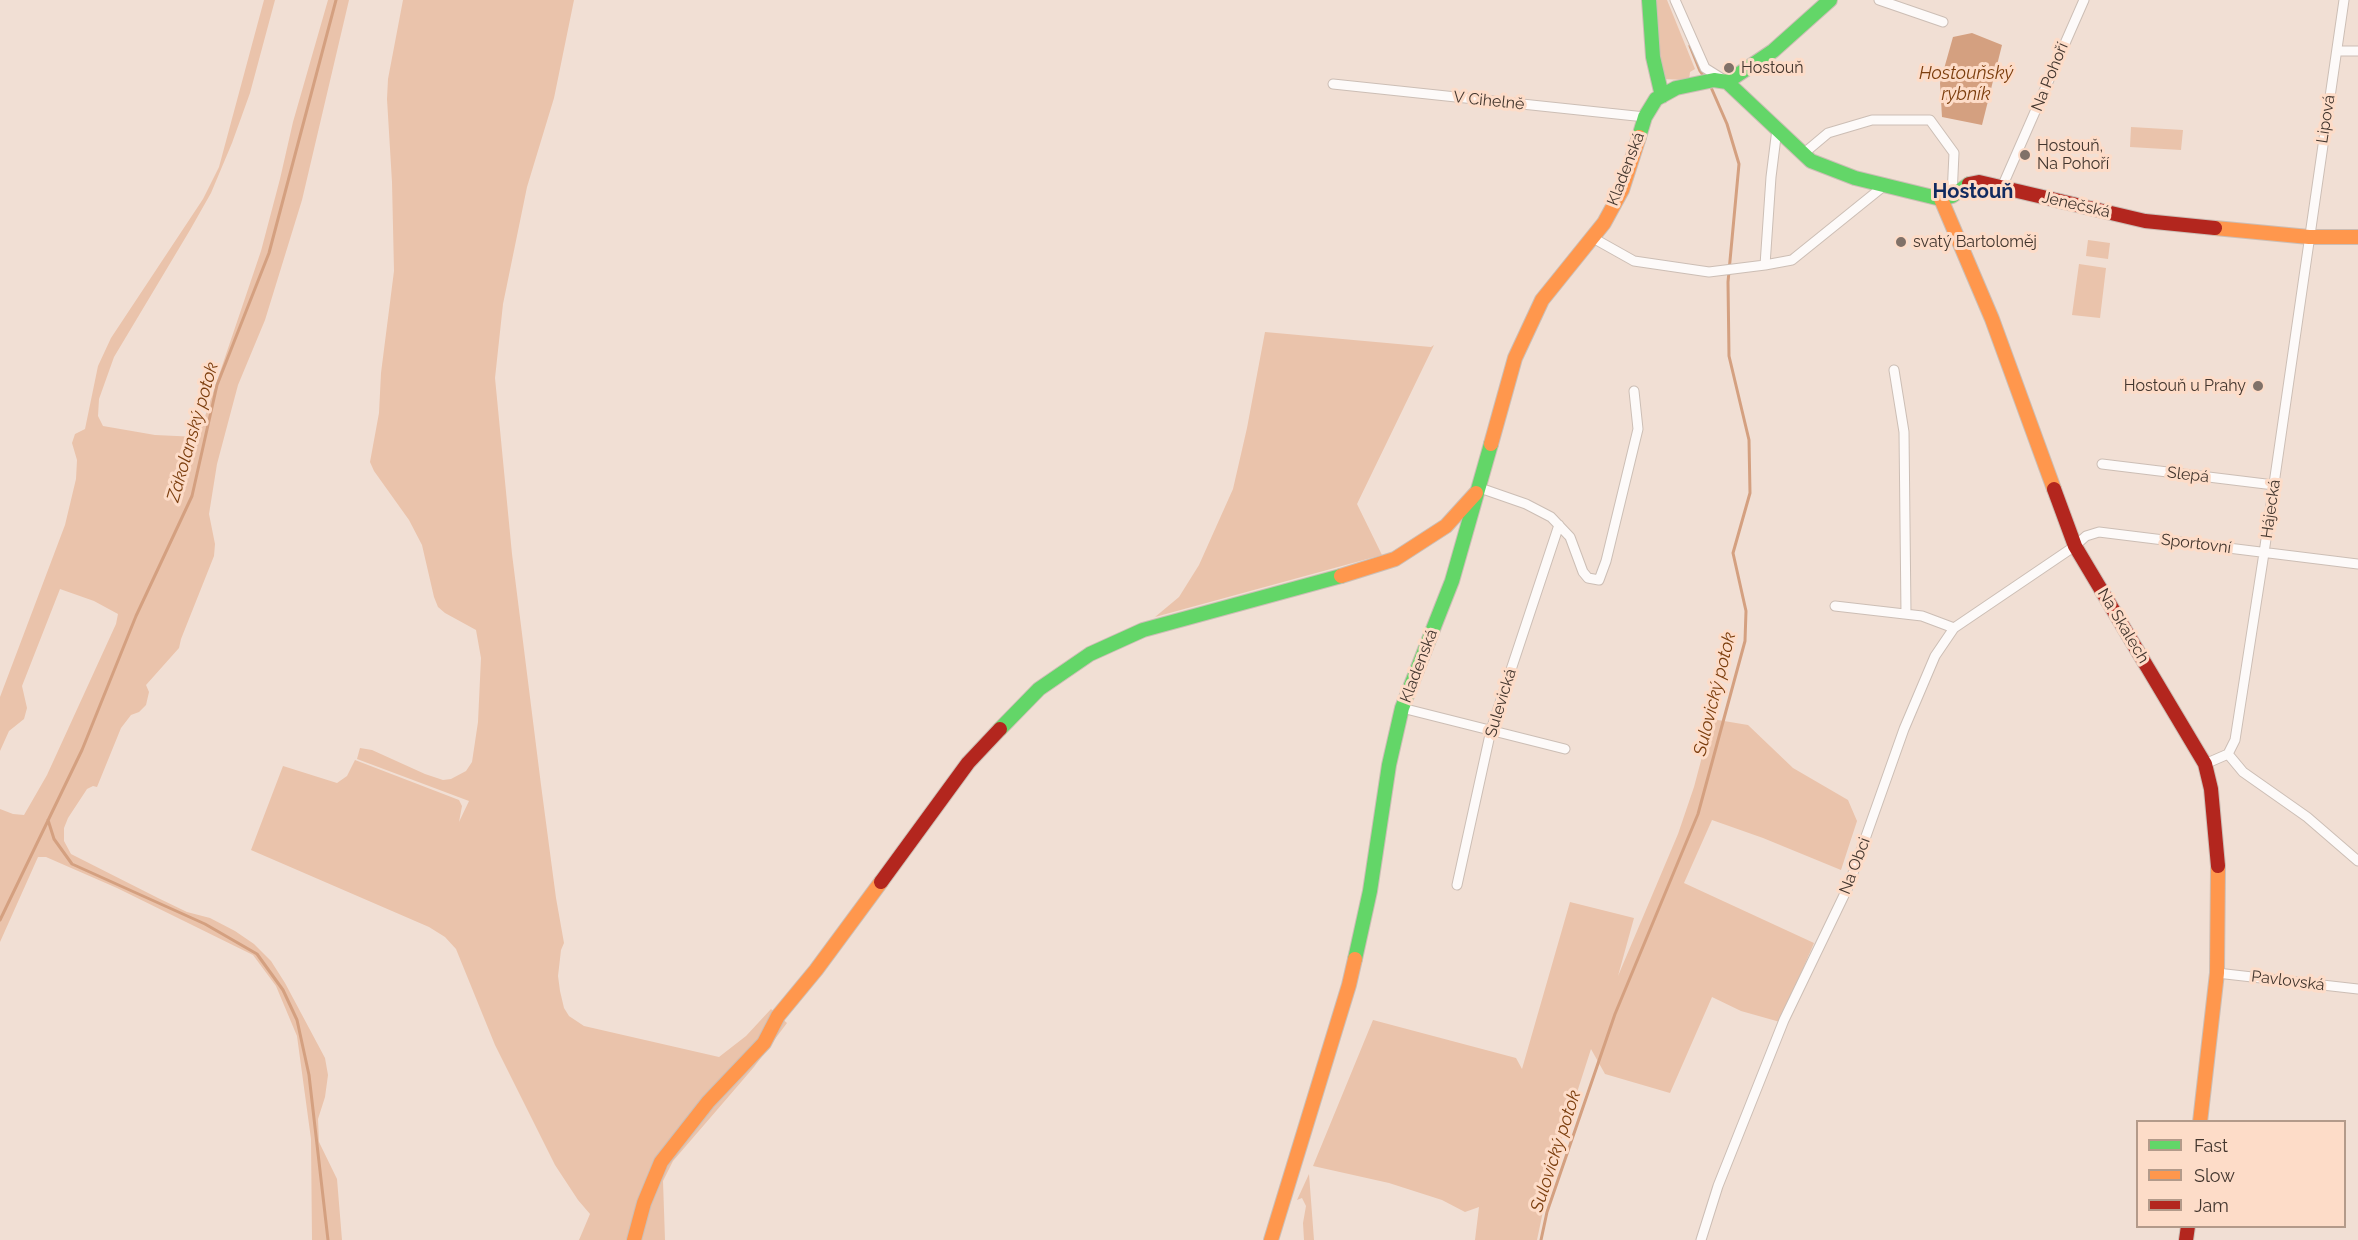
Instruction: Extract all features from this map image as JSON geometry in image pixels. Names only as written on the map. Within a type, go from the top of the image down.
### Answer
[{"type":"street","points":[[1649,0],[1653,57],[1662,96]]},
{"type":"street","points":[[1675,0],[1705,68],[1727,82],[1803,154],[1822,167],[1885,185],[1947,197],[1954,153],[1930,120],[1872,120],[1828,133],[1803,154]]},
{"type":"street","points":[[1727,82],[1773,51],[1830,0]]},
{"type":"street","points":[[1880,0],[1943,22]]},
{"type":"street","name":"Na Pohoří","points":[[2002,187],[2084,0]]},
{"type":"street","name":"Lipová","points":[[2309,237],[2344,0]]},
{"type":"street","points":[[2337,51],[2358,51]]},
{"type":"street","name":"Kladenská","points":[[1271,1240],[1349,985],[1370,891],[1389,765],[1402,708],[1452,581],[1515,358],[1542,300],[1593,238],[1622,190],[1645,117],[1656,99],[1676,88],[1705,81],[1727,82]]},
{"type":"street","name":"V Cihelně","points":[[1333,84],[1645,117]]},
{"type":"street","points":[[1765,265],[1770,187],[1777,129]]},
{"type":"street","name":"Jenečská","points":[[1947,197],[1970,183],[2002,187],[2145,221],[2309,237],[2358,237]]},
{"type":"street","points":[[1593,238],[1634,261],[1709,272],[1765,265],[1792,260],[1885,185]]},
{"type":"street","name":"Na Skalech","points":[[1947,197],[2075,546],[2205,764],[2211,789],[2218,862],[2217,973],[2200,1120]]},
{"type":"street","name":"Hájecká","points":[[2228,754],[2235,740],[2309,237]]},
{"type":"street","points":[[1894,370],[1904,432],[1906,614]]},
{"type":"street","points":[[1480,488],[1526,504],[1544,513],[1566,532],[1576,549],[1583,572],[1588,578],[1599,580],[1606,561],[1638,429],[1634,391]]},
{"type":"street","name":"Slepá","points":[[2102,464],[2274,485]]},
{"type":"street","name":"Kladenská","points":[[634,1240],[644,1203],[661,1162],[675,1142],[708,1102],[764,1043],[778,1016],[816,970],[968,763],[1039,689],[1090,654],[1143,630],[1329,580],[1395,558],[1446,526],[1480,488]]},
{"type":"street","name":"Sulevická","points":[[1457,885],[1491,730],[1559,525]]},
{"type":"street","name":"Sportovní","points":[[2075,546],[2086,536],[2099,532],[2358,564]]},
{"type":"street","name":"Na Obci","points":[[1701,1240],[1712,1204],[1784,1020],[1848,887],[1904,729],[1935,656],[1954,628],[2075,546]]},
{"type":"street","points":[[1835,606],[1922,616],[1954,628]]},
{"type":"street","points":[[1402,708],[1565,749]]},
{"type":"street","points":[[2205,764],[2228,754],[2243,772],[2307,817],[2358,861]]},
{"type":"street","name":"Pavlovská","points":[[2217,973],[2358,989]]},
{"type":"shaded area","points":[[264,0],[275,0],[250,93],[232,143],[211,193],[114,357],[99,399],[98,416],[103,426],[155,435],[198,437],[261,251],[293,122],[328,0],[349,0],[302,200],[265,320],[238,385],[217,464],[209,514],[215,544],[214,556],[179,648],[146,685],[149,692],[146,705],[139,712],[131,715],[121,728],[97,787],[87,789],[68,818],[64,828],[64,841],[71,854],[187,912],[210,918],[235,931],[254,944],[271,961],[325,1058],[328,1075],[325,1097],[318,1119],[319,1142],[337,1179],[342,1240],[312,1240],[311,1139],[297,1036],[276,986],[253,955],[117,888],[46,857],[38,857],[0,942],[0,809],[24,815],[47,775],[116,624],[118,614],[94,601],[60,589],[22,686],[27,708],[24,719],[9,731],[0,751],[0,697],[65,525],[76,479],[77,460],[72,443],[75,434],[85,429],[98,366],[111,338],[203,199],[219,167]]},
{"type":"shaded area","points":[[403,0],[574,0],[554,98],[527,187],[503,304],[495,378],[512,554],[556,898],[564,943],[558,976],[560,991],[564,1008],[569,1016],[584,1026],[719,1057],[746,1036],[771,1009],[787,1023],[754,1067],[673,1161],[663,1181],[665,1240],[579,1240],[590,1214],[555,1165],[495,1045],[456,949],[445,937],[429,927],[251,850],[283,766],[337,783],[347,776],[355,760],[459,800],[462,806],[459,822],[469,801],[357,759],[360,748],[372,750],[425,774],[443,780],[451,779],[466,771],[472,762],[478,722],[481,658],[476,630],[438,607],[422,545],[409,520],[370,462],[379,413],[381,373],[394,271],[387,99],[388,79]]},
{"type":"shaded area","points":[[1656,0],[1667,0],[1695,69],[1690,72],[1689,80],[1663,79],[1657,55]]},
{"type":"shaded area","points":[[2131,127],[2183,130],[2181,150],[2130,147]]},
{"type":"shaded area","points":[[2088,240],[2110,243],[2108,259],[2086,256]]},
{"type":"shaded area","points":[[2079,264],[2106,268],[2100,318],[2072,315]]},
{"type":"shaded area","points":[[1265,332],[1431,347],[1434,345],[1357,504],[1382,555],[1155,617],[1179,597],[1199,565],[1233,489]]},
{"type":"shaded area","points":[[1712,719],[1748,725],[1793,768],[1848,800],[1857,821],[1841,870],[1712,820],[1684,883],[1814,943],[1780,1022],[1741,1011],[1712,997],[1670,1093],[1605,1074],[1591,1049],[1551,1173],[1537,1240],[1475,1240],[1479,1207],[1465,1212],[1442,1200],[1389,1183],[1313,1166],[1373,1020],[1516,1058],[1522,1069],[1570,902],[1634,918],[1618,976],[1678,834],[1694,787]]},
{"type":"shaded area","points":[[1309,1174],[1314,1240],[1304,1240],[1303,1223],[1306,1206],[1302,1198],[1297,1200]]},
{"type":"water","name":"Hostouňský rybník","points":[[1972,33],[2002,45],[1982,125],[1942,117],[1940,83],[1953,37]]},
{"type":"waterway","name":"Zákolanský potok","points":[[0,920],[82,750],[136,616],[192,496],[217,385],[269,253],[336,0]]},
{"type":"waterway","name":"Sulovický potok","points":[[1690,46],[1705,78]]},
{"type":"waterway","name":"Sulovický potok","points":[[1541,1240],[1547,1212],[1615,1014],[1698,814],[1745,641],[1746,611],[1733,553],[1750,493],[1749,440],[1729,356],[1728,282],[1739,164],[1727,124],[1710,85]]},
{"type":"waterway","points":[[48,820],[54,839],[72,864],[205,924],[257,954],[283,990],[297,1020],[309,1075],[328,1240]]},
{"type":"traffic: fast","points":[[1649,0],[1653,57],[1662,96]]},
{"type":"traffic: fast","points":[[1727,82],[1773,51],[1830,0]]},
{"type":"traffic: fast","points":[[1639,137],[1645,117],[1656,99],[1676,88],[1714,80],[1727,82],[1811,161],[1855,178],[1941,199],[1952,196],[1969,184]]},
{"type":"traffic: fast","points":[[1355,959],[1370,891],[1389,765],[1402,708],[1452,581],[1491,444]]},
{"type":"traffic: fast","points":[[1000,729],[1039,689],[1090,654],[1143,630],[1341,576]]},
{"type":"traffic: slow","points":[[1491,444],[1515,358],[1542,300],[1604,223],[1622,190],[1639,137]]},
{"type":"traffic: slow","points":[[1941,199],[1992,319],[2054,489]]},
{"type":"traffic: slow","points":[[2215,228],[2309,237],[2358,237]]},
{"type":"traffic: slow","points":[[1341,576],[1395,559],[1446,526],[1476,493]]},
{"type":"traffic: slow","points":[[2200,1120],[2217,973],[2218,866]]},
{"type":"traffic: slow","points":[[634,1240],[644,1203],[661,1162],[708,1102],[764,1043],[778,1016],[816,970],[881,882]]},
{"type":"traffic: slow","points":[[1271,1240],[1355,959]]},
{"type":"traffic: jam","points":[[1969,184],[1979,182],[2145,221],[2215,228]]},
{"type":"traffic: jam","points":[[2054,489],[2075,546],[2205,764],[2211,789],[2218,866]]},
{"type":"traffic: jam","points":[[881,882],[968,763],[1000,729]]},
{"type":"traffic: jam","points":[[2186,1240],[2188,1228]]},
{"type":"place","name":"Hostouň","points":[[1729,68]]},
{"type":"place","name":"Hostouň, Na Pohoří","points":[[2025,155]]},
{"type":"place","name":"svatý Bartoloměj","points":[[1901,242]]},
{"type":"place","name":"Hostouň u Prahy","points":[[2258,386]]},
{"type":"district","name":"Hostouň","points":[[1973,192]]}]
